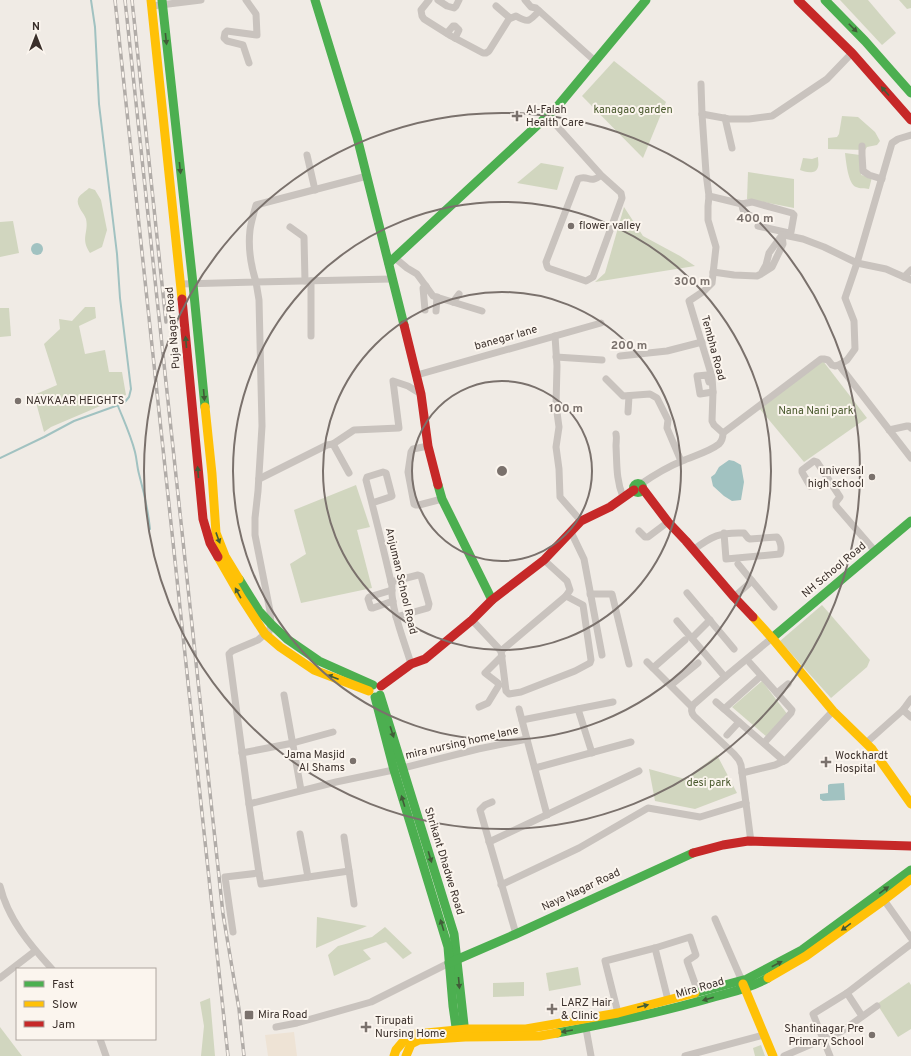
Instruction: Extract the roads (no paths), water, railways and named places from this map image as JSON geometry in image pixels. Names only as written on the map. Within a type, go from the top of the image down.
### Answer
[{"type":"street","points":[[151,3],[201,0]]},
{"type":"street","points":[[246,0],[256,14],[257,35],[255,36],[227,31],[224,38],[227,41],[243,45],[249,63]]},
{"type":"street","points":[[315,0],[357,137],[392,261],[392,279],[417,375],[428,446],[442,499],[492,600]]},
{"type":"street","points":[[429,0],[421,10],[424,19],[483,53],[489,51],[510,18],[516,16],[524,21],[531,20],[537,10],[535,4],[531,0]]},
{"type":"street","points":[[438,0],[451,8],[454,8],[459,0]]},
{"type":"street","points":[[525,0],[595,61]]},
{"type":"street","points":[[798,0],[852,53],[911,120]]},
{"type":"street","points":[[825,0],[865,41],[911,93]]},
{"type":"street","points":[[162,2],[193,284],[216,533],[225,556],[259,611],[271,624],[284,636],[311,656],[376,691],[412,664],[425,660],[472,620],[492,600],[544,560],[581,521],[610,507],[623,497],[639,488],[656,474],[681,461],[712,448],[719,443],[723,437],[723,433],[821,359],[828,360],[835,366],[847,360],[855,349],[854,321],[845,298],[857,263],[892,143],[898,138],[911,135]]},
{"type":"street","points":[[392,261],[557,107],[641,2]]},
{"type":"street","name":"Puja Nagar Road","points":[[151,3],[181,284],[204,523],[210,543],[241,597],[267,635],[280,647],[314,670],[376,691]]},
{"type":"street","points":[[496,6],[510,18]]},
{"type":"street","points":[[702,114],[725,118],[750,119],[772,116],[827,79],[852,53]]},
{"type":"street","points":[[701,84],[706,173],[709,196],[708,220],[716,247],[713,272],[757,276],[761,274],[766,265],[769,253],[782,235],[803,239],[824,247],[857,263],[886,269],[911,280]]},
{"type":"street","points":[[548,116],[601,175],[621,193],[622,198],[593,277],[586,281],[548,268],[546,262],[578,179],[583,177],[595,180],[601,175]]},
{"type":"street","points":[[725,118],[732,148]]},
{"type":"street","points":[[862,146],[863,171],[868,175],[882,179]]},
{"type":"street","points":[[306,156],[315,190]]},
{"type":"street","points":[[349,871],[261,884],[229,654],[232,651],[267,635],[271,624],[270,611],[255,536],[262,426],[259,300],[250,252],[250,230],[256,205],[367,176]]},
{"type":"street","points":[[709,196],[742,204],[752,202],[792,212],[794,215],[792,229],[789,234],[758,226]]},
{"type":"street","points":[[742,204],[742,208],[745,213],[750,216]]},
{"type":"street","points":[[290,227],[304,237],[311,336]]},
{"type":"street","points":[[392,261],[418,274],[424,286],[433,296],[482,311]]},
{"type":"street","points":[[904,277],[911,270]]},
{"type":"street","name":"Tembha Road","points":[[713,272],[712,283],[704,292],[689,301],[712,377],[711,418],[714,425],[723,433]]},
{"type":"street","points":[[181,284],[392,279]]},
{"type":"street","points":[[424,286],[425,310]]},
{"type":"street","points":[[452,302],[459,294]]},
{"type":"street","points":[[436,297],[436,311]]},
{"type":"street","name":"banegar lane","points":[[417,375],[601,323]]},
{"type":"street","points":[[555,336],[556,405],[559,427],[556,447],[559,469],[560,497],[581,521]]},
{"type":"street","points":[[620,356],[667,351],[702,342]]},
{"type":"street","points":[[556,357],[602,360]]},
{"type":"street","points":[[839,365],[911,458]]},
{"type":"street","points":[[606,379],[623,396],[650,394],[657,398],[668,420],[667,428],[681,461]]},
{"type":"street","points":[[259,479],[327,445],[333,444],[354,430],[399,428],[393,381],[408,386],[421,394]]},
{"type":"street","points":[[628,412],[629,396]]},
{"type":"street","points":[[889,430],[907,426],[911,428]]},
{"type":"street","points":[[616,434],[616,464],[619,488],[623,497]]},
{"type":"street","points":[[333,444],[349,473]]},
{"type":"street","points":[[428,446],[413,449],[411,452],[408,472],[414,504],[416,505],[442,499]]},
{"type":"street","points":[[810,486],[802,470],[816,462],[840,497],[836,502],[836,506],[875,551]]},
{"type":"street","name":"Anjuman School Road","points":[[372,503],[390,498],[392,496],[386,473],[383,472],[367,477],[366,480],[392,586],[396,617],[412,664]]},
{"type":"street","points":[[639,488],[659,509],[668,522],[734,597],[772,638],[833,711],[872,749],[911,804]]},
{"type":"street","name":"NH School Road","points":[[772,638],[911,521]]},
{"type":"street","points":[[640,530],[645,537],[648,537],[668,522]]},
{"type":"street","points":[[204,523],[215,523]]},
{"type":"street","points":[[571,532],[584,559],[602,654]]},
{"type":"street","points":[[693,550],[712,537],[729,532],[744,533],[750,539],[778,537],[780,540],[781,552],[780,554],[722,559],[724,534]]},
{"type":"street","points":[[479,707],[488,703],[499,685],[486,673],[501,654],[566,596],[570,590],[567,581],[544,560]]},
{"type":"street","points":[[738,564],[774,607]]},
{"type":"street","points":[[391,582],[418,575],[421,576],[429,604],[428,608],[396,617]]},
{"type":"street","points":[[734,597],[752,581]]},
{"type":"street","points":[[392,590],[368,599],[371,608],[393,601]]},
{"type":"street","points":[[687,593],[734,649]]},
{"type":"street","points":[[590,594],[612,594],[629,664]]},
{"type":"street","points":[[472,620],[501,654],[506,691],[509,694],[521,692],[575,671],[590,663],[591,660],[583,605],[580,602],[566,596]]},
{"type":"street","points":[[653,668],[710,620]]},
{"type":"street","points":[[677,621],[688,639],[725,677]]},
{"type":"street","points":[[692,707],[772,638]]},
{"type":"street","points":[[647,662],[692,707],[692,713],[694,716],[739,760],[751,842]]},
{"type":"street","points":[[671,685],[698,663]]},
{"type":"street","points":[[750,663],[791,708],[792,711],[764,743]]},
{"type":"street","points":[[724,709],[761,676]]},
{"type":"street","points":[[777,693],[788,684]]},
{"type":"street","name":"Shrikant Dhadwe Road","points":[[376,691],[403,768],[454,934],[453,961],[462,1032]]},
{"type":"street","name":"Shrikant Dhadwe Road","points":[[376,691],[394,770],[453,961]]},
{"type":"street","points":[[284,695],[301,790]]},
{"type":"street","points":[[866,743],[903,710],[911,699]]},
{"type":"street","points":[[522,720],[613,702]]},
{"type":"street","points":[[716,702],[784,761]]},
{"type":"street","points":[[519,709],[547,815]]},
{"type":"street","points":[[578,709],[592,753]]},
{"type":"street","points":[[903,710],[911,717]]},
{"type":"street","points":[[742,773],[775,765],[784,761],[833,711]]},
{"type":"street","points":[[727,735],[739,722]]},
{"type":"street","points":[[242,753],[292,743],[333,732]]},
{"type":"street","name":"mira nursing home lane","points":[[249,804],[301,790],[527,739]]},
{"type":"street","points":[[535,768],[631,742]]},
{"type":"street","points":[[489,842],[639,771]]},
{"type":"street","points":[[492,802],[480,810],[516,934]]},
{"type":"street","points":[[502,885],[579,848],[648,808],[700,817],[746,804]]},
{"type":"street","points":[[300,834],[308,877]]},
{"type":"street","points":[[344,837],[354,904]]},
{"type":"street","name":"Naya Nagar Road","points":[[276,1027],[297,1023],[371,1002],[453,961],[516,934],[690,854],[724,845],[751,842],[911,846]]},
{"type":"street","name":"Mira Road","points":[[586,1023],[628,1020],[700,1001],[744,984],[752,977],[802,950],[911,870]]},
{"type":"street","points":[[233,932],[226,877],[259,873]]},
{"type":"street","name":"Mira Road","points":[[462,1032],[540,1036],[618,1013],[698,992],[761,982],[801,960],[911,879]]},
{"type":"street","points":[[0,886],[11,916],[35,951],[51,968]]},
{"type":"street","points":[[884,900],[911,938]]},
{"type":"street","points":[[714,919],[744,984],[773,1056]]},
{"type":"street","points":[[618,1013],[605,961],[690,937],[696,955],[687,961],[698,992]]},
{"type":"street","points":[[830,1056],[813,1014],[847,993],[911,944]]},
{"type":"street","points":[[655,948],[668,1000]]},
{"type":"street","points":[[0,978],[35,951]]},
{"type":"street","points":[[847,993],[862,1016]]},
{"type":"street","points":[[784,1056],[842,1030],[877,1006]]},
{"type":"street","points":[[586,1023],[591,1056]]},
{"type":"street","points":[[394,1056],[396,1050],[407,1038],[416,1034],[462,1032]]},
{"type":"street","points":[[406,1056],[411,1044],[419,1040],[462,1032]]},
{"type":"street","points":[[685,1056],[764,1035]]},
{"type":"street","points":[[100,1040],[106,1056]]},
{"type":"water","points":[[39,243],[42,244],[42,254],[35,255],[32,254],[31,247],[32,244]]},
{"type":"water","points":[[729,460],[741,465],[744,482],[741,500],[732,501],[713,486],[711,477],[715,474],[719,467]]},
{"type":"water","points":[[844,783],[845,800],[823,801],[820,799],[820,794],[828,793],[828,785]]},
{"type":"waterway","points":[[0,458],[74,421],[124,403],[129,397],[131,389],[99,104],[95,27],[91,0]]},
{"type":"waterway","points":[[118,406],[135,452],[138,471],[146,501],[150,529]]},
{"type":"railway","points":[[115,0],[228,1056]]},
{"type":"railway","points":[[125,0],[223,914],[239,1009],[244,1056]]},
{"type":"railway","points":[[132,0],[166,322]]},
{"type":"place","name":"Al-Falah Health Care","points":[[517,116]]},
{"type":"place","name":"flower valley","points":[[571,226]]},
{"type":"place","name":"NAVKAAR HEIGHTS","points":[[18,401]]},
{"type":"place","name":"universal high school","points":[[872,477]]},
{"type":"place","name":"Jama Masjid Al Shams","points":[[353,761]]},
{"type":"place","name":"Wockhardt Hospital","points":[[826,762]]},
{"type":"place","name":"LARZ Hair & Clinic","points":[[552,1009]]},
{"type":"place","name":"Mira Road","points":[[249,1015]]},
{"type":"place","name":"Tirupati Nursing Home","points":[[366,1027]]},
{"type":"place","name":"Shantinagar Pre Primary School","points":[[872,1035]]},
{"type":"park label","name":"kanagao garden","points":[[633,110]]},
{"type":"park label","name":"Nana Nani park","points":[[816,411]]},
{"type":"park label","name":"desi park","points":[[709,783]]}]
